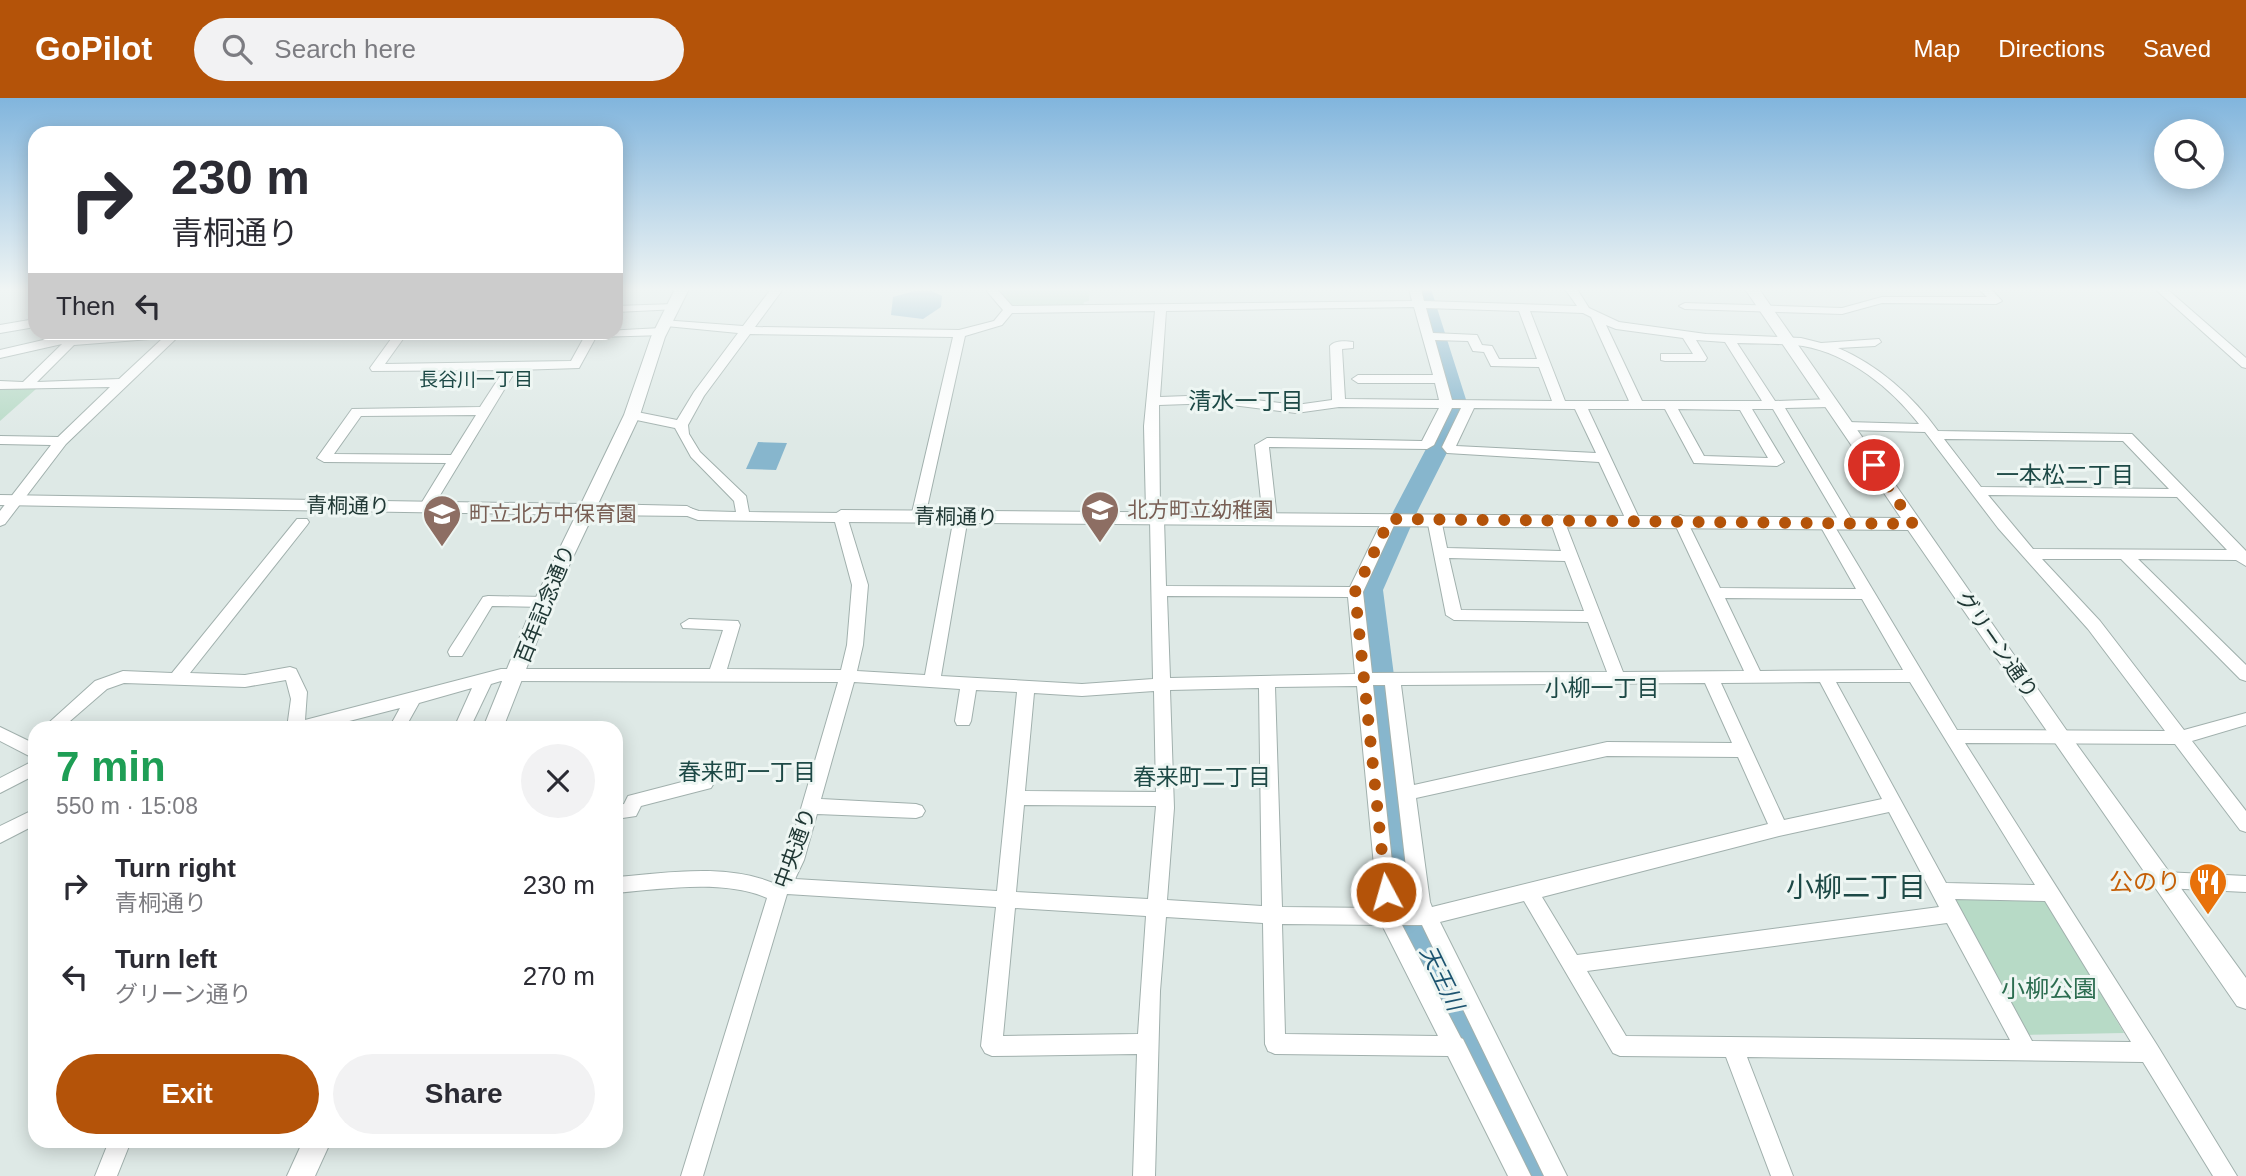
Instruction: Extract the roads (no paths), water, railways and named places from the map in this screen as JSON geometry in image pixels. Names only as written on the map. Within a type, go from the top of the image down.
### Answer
[{"type":"street","name":"百年記念通り","points":[[496,721],[544,602],[632,415],[660,339]]},
{"type":"street","points":[[742,339],[698,395],[681,425],[685,439],[727,489],[741,499],[743,511]]},
{"type":"street","points":[[918,517],[959,339]]},
{"type":"street","points":[[1144,1176],[1148,1044],[1164,799],[1160,591],[1157,519],[1153,511],[1153,401],[1158,339]]},
{"type":"street","points":[[1270,519],[1262,445],[1273,441],[1420,447],[1427,445],[1447,405],[1428,339]]},
{"type":"street","points":[[1474,339],[1477,348],[1488,349],[1494,363],[1543,363]]},
{"type":"street","points":[[1535,339],[1559,403]]},
{"type":"street","points":[[1604,339],[1638,405]]},
{"type":"street","points":[[1665,357],[1701,358],[1690,339]]},
{"type":"street","points":[[1729,339],[1774,405],[1847,523]]},
{"type":"street","points":[[1738,339],[1789,341],[1824,347],[1853,359],[1907,400],[2029,554],[2094,625],[2246,825]]},
{"type":"street","points":[[2221,339],[2243,358]]},
{"type":"street","points":[[0,354],[60,340]]},
{"type":"street","points":[[26,386],[68,345],[69,340]]},
{"type":"street","points":[[0,521],[7,500],[61,441],[168,340]]},
{"type":"street","points":[[396,340],[376,368],[575,365],[589,340]]},
{"type":"street","name":"グリーン通り","points":[[1789,341],[2060,737],[2246,998]]},
{"type":"street","points":[[1824,347],[1828,343],[1875,342]]},
{"type":"street","points":[[1339,402],[1336,346],[1349,345]]},
{"type":"street","points":[[426,507],[512,366]]},
{"type":"street","points":[[1358,379],[1440,379]]},
{"type":"street","points":[[0,385],[121,383]]},
{"type":"street","points":[[1153,401],[1216,399],[1296,408],[1339,402],[1670,406],[1831,402]]},
{"type":"street","points":[[1469,405],[1449,447],[1452,450],[1605,458]]},
{"type":"street","points":[[1580,405],[1633,520]]},
{"type":"street","points":[[1670,406],[1699,460],[1777,462],[1744,405]]},
{"type":"street","points":[[456,459],[324,457],[357,412],[485,411]]},
{"type":"street","points":[[632,415],[681,425]]},
{"type":"street","points":[[1847,426],[1932,432],[2127,437],[2244,557]]},
{"type":"street","points":[[0,440],[61,441]]},
{"type":"street","points":[[1978,491],[2181,493]]},
{"type":"street","name":"青桐通り","points":[[7,500],[585,510],[820,511],[841,516],[918,517],[1680,520],[1913,524]]},
{"type":"street","points":[[687,511],[733,516],[829,519],[841,516]]},
{"type":"street","name":"中央通り","points":[[692,1176],[780,890],[794,860],[848,676],[860,585],[841,516]]},
{"type":"street","points":[[932,680],[961,517]]},
{"type":"street","points":[[1390,519],[1355,592],[1388,919],[1456,1046],[1520,1176]]},
{"type":"street","points":[[1434,519],[1454,615],[1594,617]]},
{"type":"street","points":[[1557,520],[1617,678]]},
{"type":"street","points":[[1680,520],[1755,678]]},
{"type":"street","points":[[176,679],[302,522]]},
{"type":"street","points":[[1825,522],[1915,676],[2048,893],[2226,1176]]},
{"type":"street","points":[[1441,553],[1570,556]]},
{"type":"street","points":[[2029,554],[2244,557]]},
{"type":"street","points":[[2124,554],[2246,675]]},
{"type":"street","points":[[1160,591],[1355,592]]},
{"type":"street","points":[[1714,593],[1867,594]]},
{"type":"street","points":[[456,652],[488,601],[544,602]]},
{"type":"street","points":[[690,624],[732,625],[717,674]]},
{"type":"street","points":[[59,721],[101,685],[122,677],[245,681],[290,673],[297,680],[300,689],[298,721]]},
{"type":"street","points":[[324,721],[485,679],[516,674],[848,676],[1082,690],[1163,685],[1392,679],[1915,676]]},
{"type":"street","points":[[1825,677],[2026,1049]]},
{"type":"street","points":[[465,721],[485,679]]},
{"type":"street","points":[[1392,679],[1420,902],[1556,1176]]},
{"type":"street","points":[[1711,679],[1779,829]]},
{"type":"street","points":[[1267,682],[1275,1044],[1456,1046]]},
{"type":"street","points":[[963,720],[969,683]]},
{"type":"street","points":[[1026,687],[992,1046],[1148,1044]]},
{"type":"street","points":[[401,721],[413,698]]},
{"type":"street","points":[[1954,736],[2180,738],[2246,719]]},
{"type":"street","points":[[1408,793],[1607,749],[1744,750]]},
{"type":"street","points":[[0,786],[28,771]]},
{"type":"street","points":[[623,812],[630,811],[634,802],[705,783]]},
{"type":"street","points":[[1016,798],[1164,799]]},
{"type":"street","points":[[623,884],[681,880],[750,882],[780,890],[1006,899],[1272,915],[1429,918],[1779,829],[1893,804]]},
{"type":"street","points":[[810,806],[916,811]]},
{"type":"street","points":[[0,835],[28,820]]},
{"type":"street","points":[[2164,880],[2246,884]]},
{"type":"street","points":[[1940,891],[2048,893]]},
{"type":"street","points":[[1529,892],[1574,964],[1620,1046],[2150,1052]]},
{"type":"street","points":[[1574,964],[1951,914]]},
{"type":"street","points":[[1733,1048],[1782,1176]]},
{"type":"street","points":[[106,1176],[117,1148]]},
{"type":"street","points":[[302,1176],[314,1148]]},
{"type":"water","points":[[758,442],[787,443],[776,470],[746,469]]},
{"type":"waterway","name":"天王川","points":[[1437,339],[1458,409],[1406,510],[1370,590],[1404,878],[1415,923],[1539,1176]]},
{"type":"place","name":"北方町立幼稚園","points":[[1100,544]]},
{"type":"place","name":"町立北方中保育園","points":[[442,548]]},
{"type":"place","name":"公のり","points":[[2208,916]]},
{"type":"district","name":"長谷川一丁目","points":[[476,379]]},
{"type":"district","name":"清水一丁目","points":[[1246,401]]},
{"type":"district","name":"一本松二丁目","points":[[2065,475]]},
{"type":"district","name":"小柳一丁目","points":[[1602,688]]},
{"type":"district","name":"春来町一丁目","points":[[747,772]]},
{"type":"district","name":"春来町二丁目","points":[[1202,777]]},
{"type":"district","name":"小柳二丁目","points":[[1856,887]]},
{"type":"park label","name":"小柳公園","points":[[2049,989]]}]
